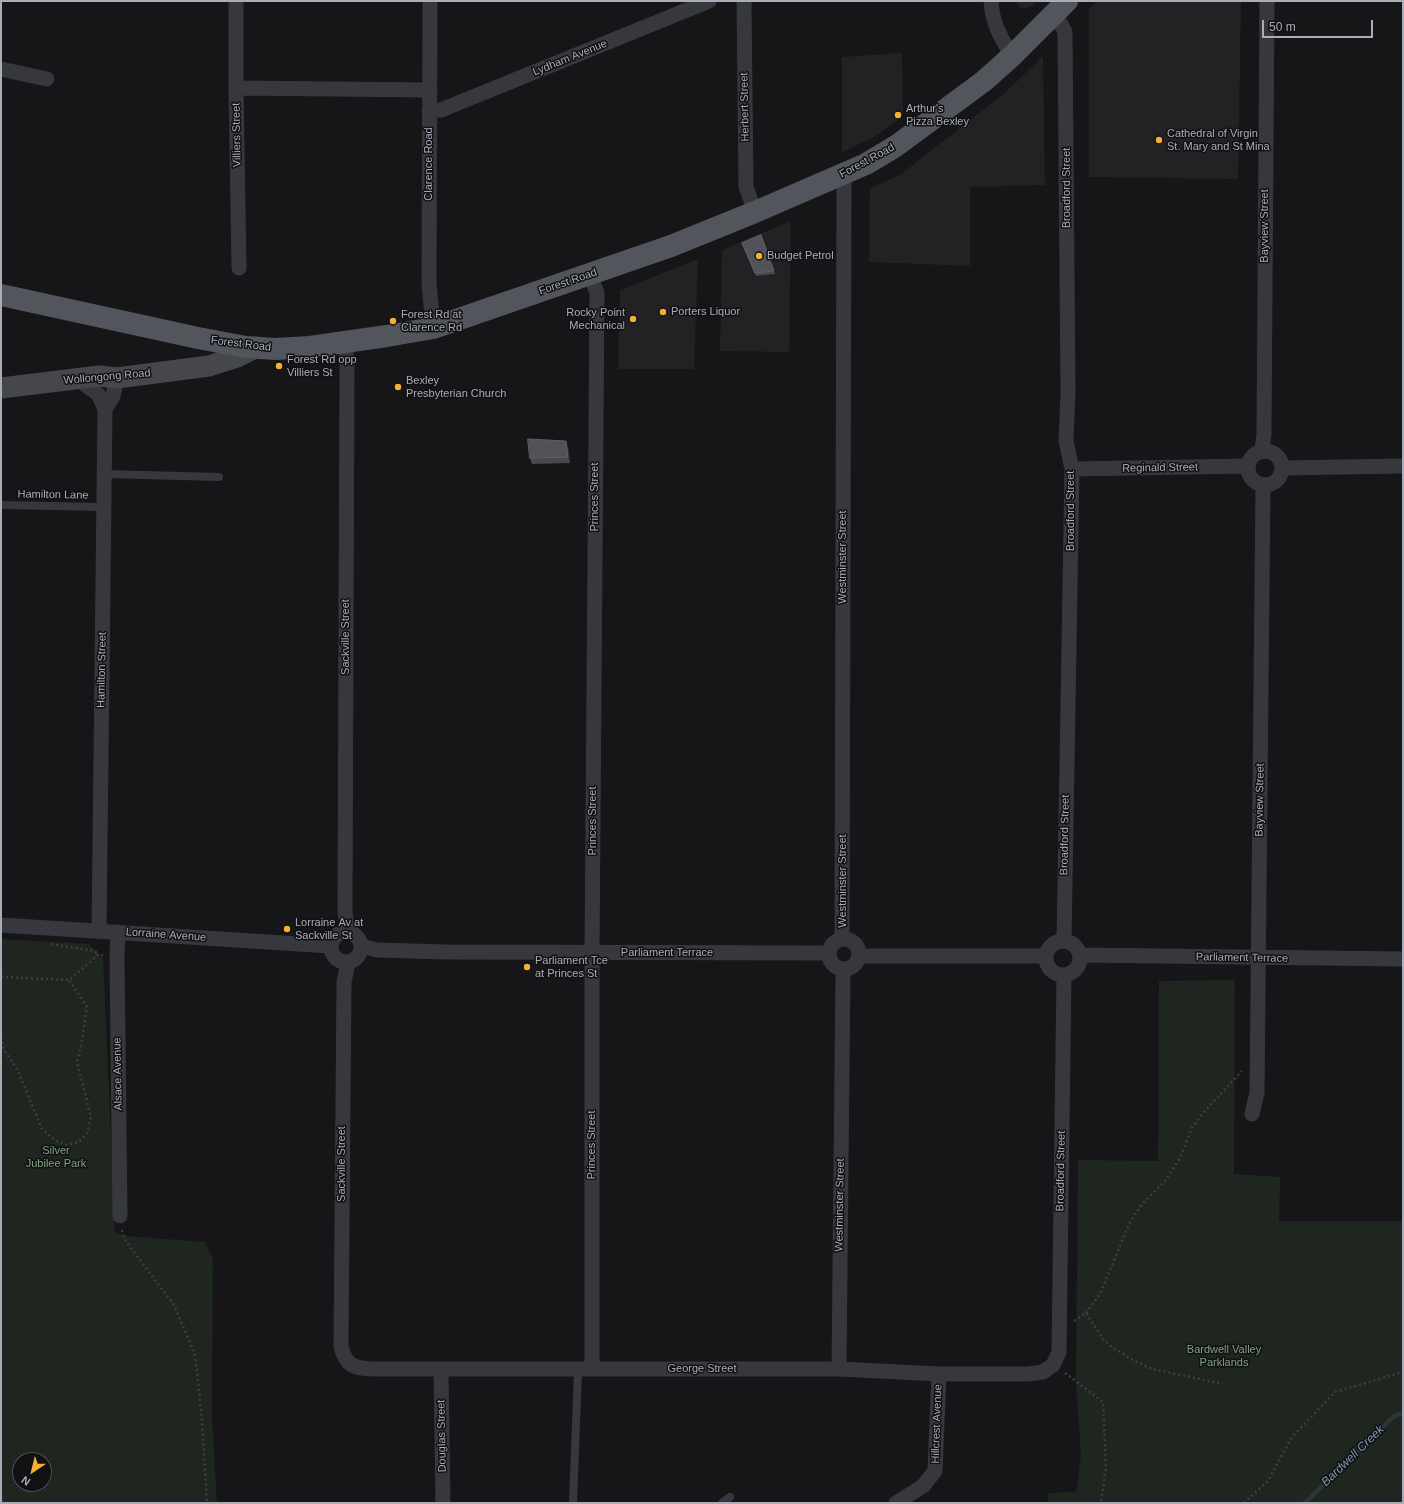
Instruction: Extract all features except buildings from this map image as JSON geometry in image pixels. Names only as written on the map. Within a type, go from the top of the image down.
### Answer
[{"type":"main road","name":"Forest Road","points":[[1,295],[240,346],[289,349],[345,343],[433,328],[671,246],[755,212],[866,164],[896,146],[984,81],[1012,56],[1061,7]]},
{"type":"street","name":"Villiers Street","points":[[236,1],[236,88],[240,268]]},
{"type":"street","name":"Clarence Road","points":[[430,1],[429,283],[433,328]]},
{"type":"street","name":"Lydham Avenue","points":[[429,111],[441,110],[709,1]]},
{"type":"street","name":"Herbert Street","points":[[744,1],[746,187],[755,212]]},
{"type":"street","points":[[991,1],[995,26],[1012,56]]},
{"type":"street","name":"Bayview Street","points":[[1262,451],[1264,434],[1267,1]]},
{"type":"street","name":"Broadford Street","points":[[1061,7],[1065,32],[1068,393],[1066,441],[1072,469],[1064,940]]},
{"type":"street","points":[[1,69],[47,79]]},
{"type":"street","points":[[236,88],[430,90]]},
{"type":"street","name":"Westminster Street","points":[[842,939],[844,174]]},
{"type":"street","name":"Princes Street","points":[[585,1369],[592,953],[597,293],[590,274]]},
{"type":"street","name":"Sackville Street","points":[[345,343],[347,361],[345,912],[348,932]]},
{"type":"street","name":"Wollongong Road","points":[[1,388],[99,376],[117,378],[208,366],[237,357],[258,347]]},
{"type":"street","name":"Hamilton Street","points":[[105,409],[113,396],[117,378]]},
{"type":"street","name":"Hamilton Street","points":[[77,379],[98,394],[105,409],[98,931]]},
{"type":"street","points":[[1262,451],[1275,455],[1279,459],[1282,468],[1278,479],[1270,484],[1263,485],[1258,484],[1252,479],[1249,474],[1248,466],[1251,458],[1255,454],[1262,451]]},
{"type":"street","name":"Reginald Street","points":[[1072,469],[1248,466]]},
{"type":"street","points":[[1282,468],[1403,466]]},
{"type":"street","name":"Bayview Street","points":[[1252,1114],[1257,1093],[1258,1065],[1263,485]]},
{"type":"street","name":"Lorraine Avenue","points":[[1,925],[330,946]]},
{"type":"street","name":"Alsace Avenue","points":[[118,932],[120,1216]]},
{"type":"street","points":[[348,932],[357,937],[361,946],[359,955],[352,962],[348,963],[335,959],[330,950],[330,946],[334,937],[338,934],[348,932]]},
{"type":"street","points":[[842,939],[853,942],[857,946],[859,956],[858,961],[853,967],[843,970],[832,964],[829,953],[833,944],[842,939]]},
{"type":"street","points":[[1064,940],[1077,947],[1080,955],[1080,961],[1076,969],[1072,973],[1064,975],[1051,971],[1048,966],[1046,956],[1050,946],[1055,942],[1064,940]]},
{"type":"street","name":"Parliament Terrace","points":[[361,946],[376,950],[438,952],[829,953]]},
{"type":"street","name":"Parliament Terrace","points":[[1080,955],[1403,959]]},
{"type":"street","points":[[859,956],[1046,956]]},
{"type":"street","name":"Sackville Street","points":[[348,963],[344,982],[341,1346],[343,1356],[350,1364]]},
{"type":"street","name":"Westminster Street","points":[[839,1369],[843,970]]},
{"type":"street","name":"Broadford Street","points":[[1053,1365],[1059,1352],[1064,975]]},
{"type":"street","name":"George Street","points":[[350,1364],[359,1369],[839,1369],[939,1374],[1028,1374],[1043,1372],[1053,1365]]},
{"type":"street","name":"Douglas Street","points":[[441,1370],[443,1503]]},
{"type":"street","name":"Hillcrest Avenue","points":[[896,1503],[922,1486],[935,1471],[939,1374]]},
{"type":"lane","points":[[105,474],[219,477]]},
{"type":"lane","name":"Hamilton Lane","points":[[1,505],[104,507]]},
{"type":"lane","points":[[573,1503],[585,1369]]},
{"type":"lane","points":[[722,1503],[730,1497]]},
{"type":"path","points":[[1,977],[69,980],[98,955],[95,951],[50,944]]},
{"type":"path","points":[[1,1038],[3,1048],[18,1071],[42,1129],[56,1141],[67,1145],[79,1142],[87,1133],[90,1117],[77,1062],[87,1007],[69,980]]},
{"type":"path","points":[[1059,1328],[1086,1313],[1100,1294],[1130,1222],[1142,1204],[1165,1181],[1180,1158],[1192,1128],[1203,1113],[1247,1067],[1258,1065]]},
{"type":"path","points":[[120,1216],[124,1237],[174,1305],[194,1352],[198,1371],[207,1503]]},
{"type":"path","points":[[1086,1313],[1103,1339],[1112,1347],[1133,1360],[1152,1369],[1224,1384]]},
{"type":"path","points":[[1053,1365],[1103,1402],[1106,1468],[1101,1503]]},
{"type":"path","points":[[1244,1503],[1268,1481],[1292,1438],[1335,1392],[1403,1372]]},
{"type":"shaded area","points":[[1015,1],[1037,1],[1032,6],[1024,9],[1019,7]]},
{"type":"shaded area","points":[[1097,1],[1241,1],[1238,179],[1089,177],[1089,9]]},
{"type":"shaded area","points":[[902,53],[903,116],[873,138],[842,152],[842,57]]},
{"type":"shaded area","points":[[1043,56],[1045,185],[970,187],[970,266],[869,262],[870,188],[900,175],[1006,92]]},
{"type":"shaded area","points":[[791,221],[789,352],[720,351],[722,250]]},
{"type":"shaded area","points":[[698,259],[694,369],[618,369],[620,290]]},
{"type":"green space","name":"Silver Jubilee Park","points":[[1,939],[89,944],[103,957],[115,1232],[127,1236],[205,1242],[213,1259],[212,1413],[217,1503],[1,1503]]},
{"type":"green space","name":"Bardwell Valley Parklands","points":[[1235,980],[1234,1174],[1280,1177],[1279,1221],[1403,1221],[1403,1503],[1048,1503],[1048,1493],[1076,1492],[1081,1456],[1076,1382],[1078,1160],[1158,1161],[1159,981]]},
{"type":"waterway","name":"Bardwell Creek","points":[[1305,1503],[1394,1416],[1403,1413]]},
{"type":"place","name":"Arthur's Pizza Bexley","points":[[898,115]]},
{"type":"place","name":"Cathedral of Virgin St. Mary and St Mina","points":[[1159,140]]},
{"type":"place","name":"Budget Petrol","points":[[759,256]]},
{"type":"place","name":"Porters Liquor","points":[[663,312]]},
{"type":"place","name":"Rocky Point Mechanical","points":[[633,319]]},
{"type":"place","name":"Forest Rd at Clarence Rd","points":[[393,321]]},
{"type":"place","name":"Forest Rd opp Villiers St","points":[[279,366]]},
{"type":"place","name":"Bexley Presbyterian Church","points":[[398,387]]},
{"type":"place","name":"Lorraine Av at Sackville St","points":[[287,929]]},
{"type":"place","name":"Parliament Tce at Princes St","points":[[527,967]]}]
